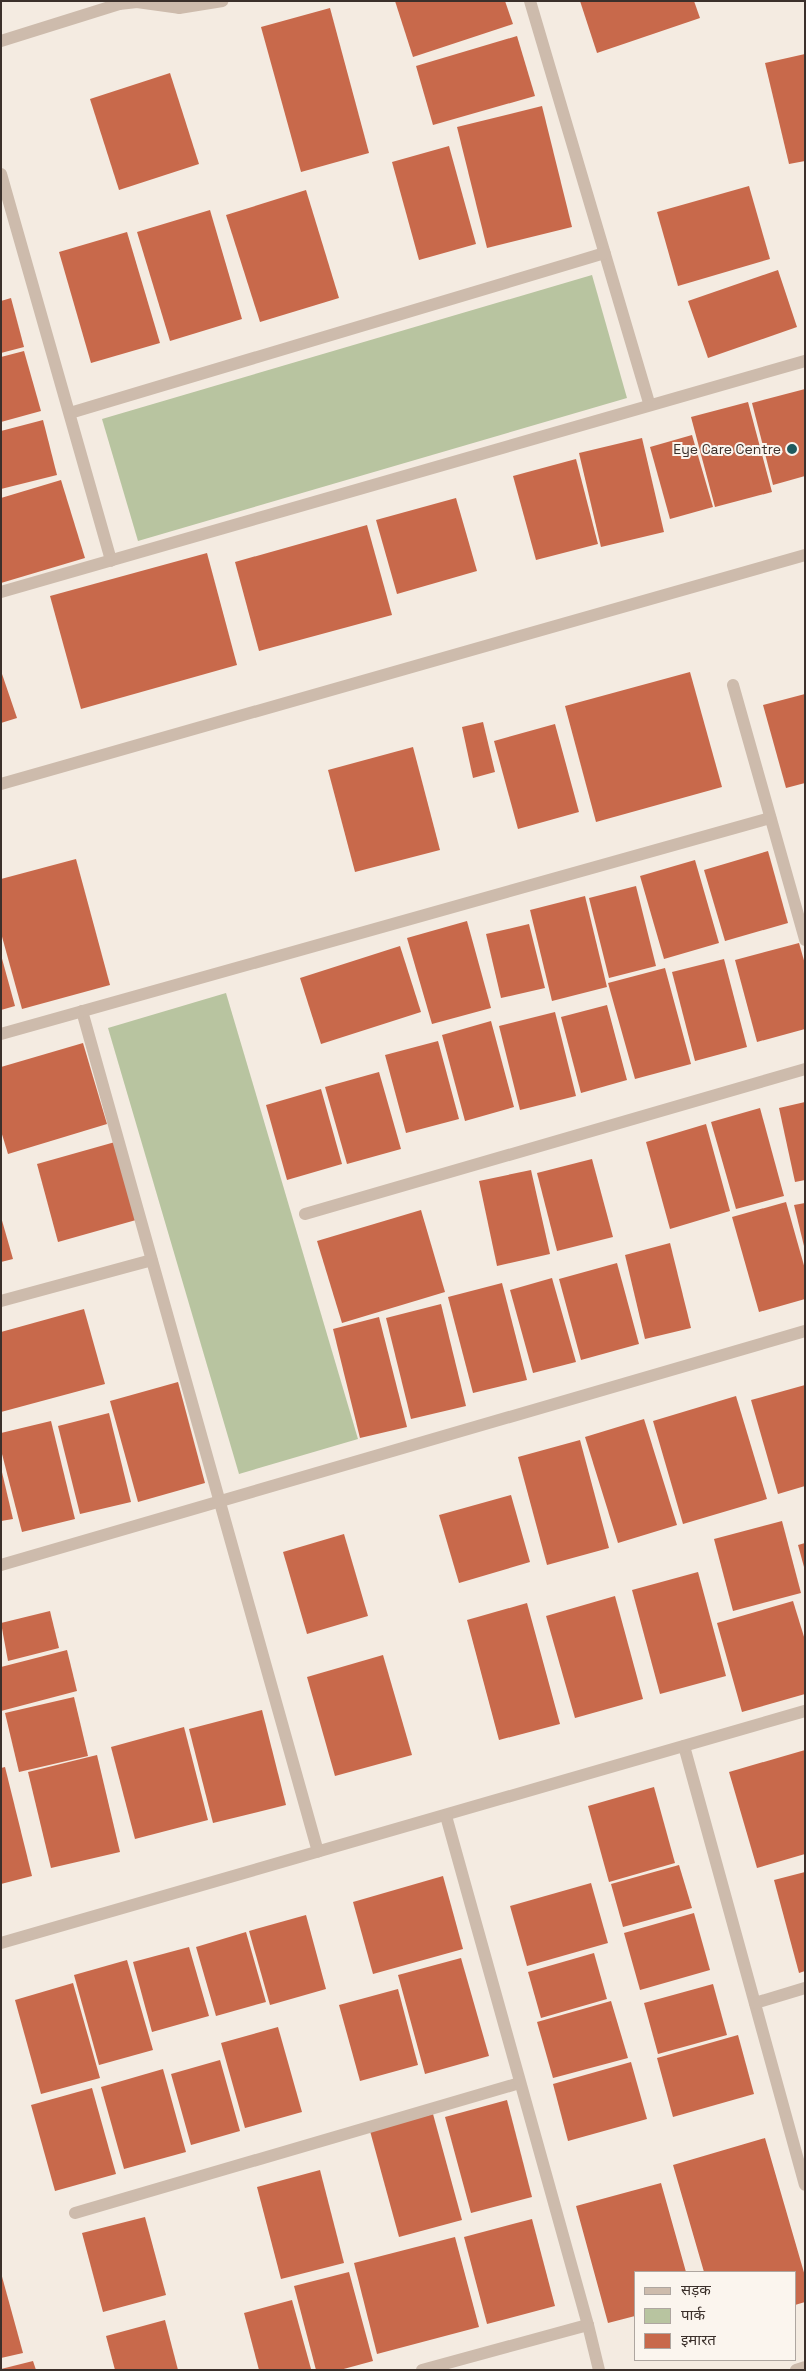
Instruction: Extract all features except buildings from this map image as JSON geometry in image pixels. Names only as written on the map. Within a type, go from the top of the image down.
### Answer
[{"type":"street","points":[[1,41],[103,8],[137,2],[179,8],[222,1]]},
{"type":"street","points":[[530,1],[650,406]]},
{"type":"street","points":[[1,174],[111,561]]},
{"type":"street","points":[[70,414],[605,253]]},
{"type":"street","points":[[1,592],[805,361]]},
{"type":"street","points":[[1,784],[805,555]]},
{"type":"street","points":[[733,685],[805,940]]},
{"type":"street","points":[[1,1034],[770,818]]},
{"type":"street","points":[[82,1012],[318,1852]]},
{"type":"street","points":[[305,1214],[805,1070]]},
{"type":"street","points":[[1,1301],[152,1260]]},
{"type":"street","points":[[1,1565],[805,1331]]},
{"type":"street","points":[[1,1943],[805,1711]]},
{"type":"street","points":[[684,1746],[805,2184]]},
{"type":"street","points":[[446,1816],[519,2083],[588,2324],[599,2370]]},
{"type":"street","points":[[755,2003],[805,1988]]},
{"type":"street","points":[[76,2213],[519,2083]]},
{"type":"street","points":[[422,2370],[588,2324]]},
{"type":"street","points":[[796,2370],[805,2367]]},
{"type":"green space","points":[[592,275],[627,398],[138,541],[102,419]]},
{"type":"green space","points":[[226,993],[358,1439],[239,1474],[108,1028]]},
{"type":"place","name":"Eye Care Centre","points":[[792,449]]}]
